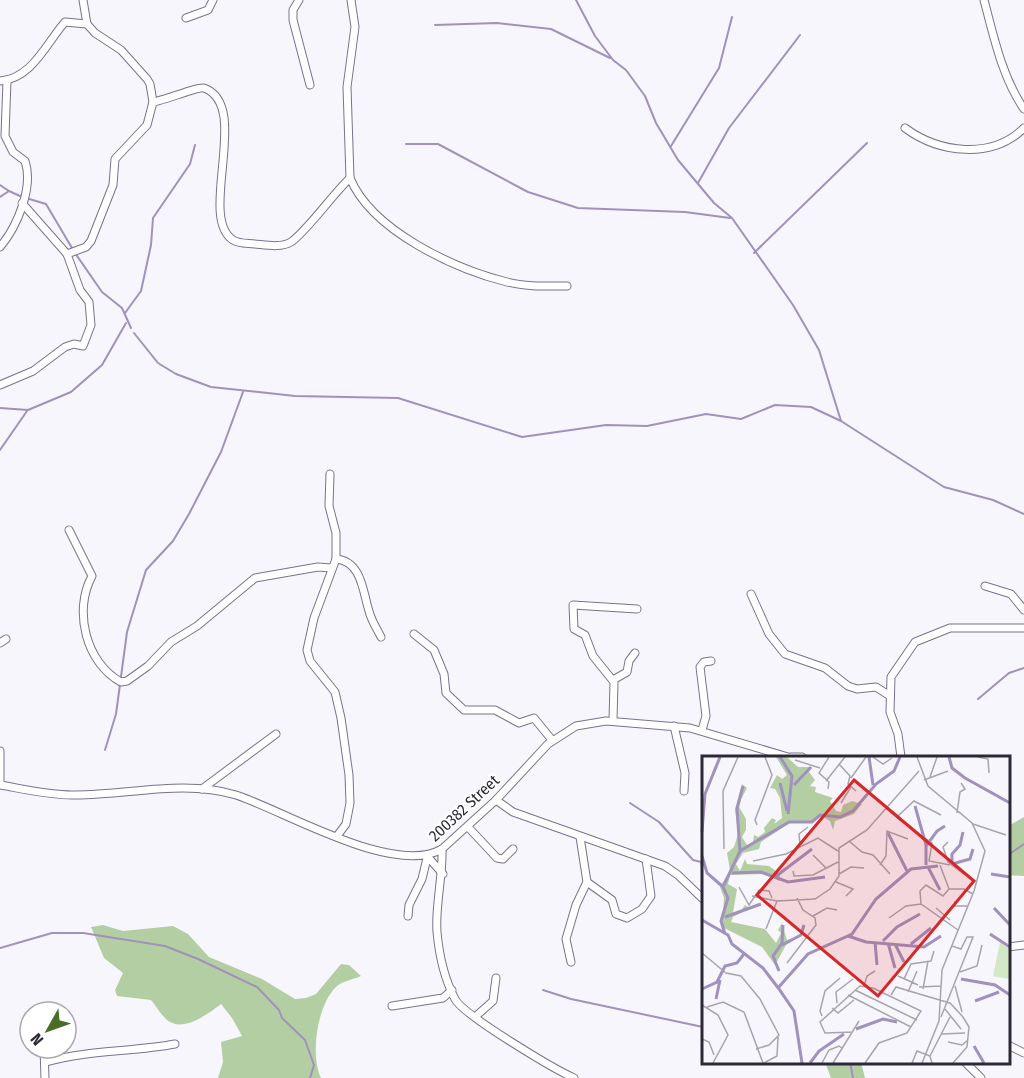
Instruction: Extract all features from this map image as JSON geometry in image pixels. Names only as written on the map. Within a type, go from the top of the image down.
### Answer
[{"type":"street","points":[[83,0],[87,24]]},
{"type":"street","points":[[186,18],[208,10],[213,0]]},
{"type":"street","points":[[299,0],[293,10],[293,20],[310,85]]},
{"type":"street","points":[[351,0],[355,27],[347,87],[350,178],[364,200],[390,226],[428,251],[506,282],[538,286],[567,286]]},
{"type":"street","points":[[984,0],[1001,63],[1024,109]]},
{"type":"street","points":[[0,247],[13,228],[22,203],[27,178],[26,163],[13,152],[4,128],[4,80],[33,63],[65,22],[87,24],[121,50],[147,79],[153,102],[145,128],[115,159],[112,185],[91,241],[86,247],[67,254]]},
{"type":"street","points":[[153,102],[180,96],[198,87],[203,87],[216,98],[222,109],[226,136],[221,165],[222,220],[226,234],[235,242],[267,245],[291,242],[350,178]]},
{"type":"street","points":[[905,128],[922,139],[966,150],[1002,144],[1024,128]]},
{"type":"street","points":[[0,385],[33,371],[65,347],[74,344],[83,346],[92,315],[89,302],[80,290],[67,254],[22,203]]},
{"type":"street","points":[[330,474],[329,506],[336,533],[336,560],[314,618],[307,650],[310,660],[335,692],[339,710],[349,775],[350,803],[346,824],[337,836]]},
{"type":"street","points":[[69,530],[92,576],[86,587],[84,608],[92,653],[102,669],[121,682],[127,681],[148,666],[171,642],[197,626],[255,578],[318,567],[332,568]]},
{"type":"street","points":[[336,560],[346,562],[360,579],[366,593],[368,609],[381,637]]},
{"type":"street","points":[[985,586],[1011,594],[1024,610]]},
{"type":"street","points":[[751,594],[770,634],[785,654],[822,667],[848,687],[856,689],[876,687],[890,696]]},
{"type":"street","points":[[613,721],[616,694],[613,680],[594,656],[585,635],[574,629],[573,605],[637,609]]},
{"type":"street","points":[[901,756],[898,734],[890,712],[892,674],[912,646],[924,637],[955,627],[1024,628]]},
{"type":"street","points":[[414,634],[434,651],[444,674],[446,693],[464,710],[495,710],[519,723],[534,718],[552,741]]},
{"type":"street","points":[[613,680],[627,672],[629,661],[635,653]]},
{"type":"street","points":[[702,730],[706,716],[700,667],[704,662],[711,661]]},
{"type":"street","name":"200382 Street","points":[[0,784],[72,795],[202,789],[236,795],[367,849],[427,856],[442,849],[468,827],[552,741],[576,726],[613,721],[674,726],[702,730],[786,756]]},
{"type":"street","points":[[674,726],[685,773],[684,791]]},
{"type":"street","points":[[202,789],[276,734]]},
{"type":"street","points":[[763,748],[763,756]]},
{"type":"street","points":[[0,750],[0,784]]},
{"type":"street","points":[[496,800],[513,812],[646,859],[674,872],[702,898]]},
{"type":"street","points":[[468,827],[497,858],[503,859],[513,849]]},
{"type":"street","points":[[571,962],[566,939],[576,905],[587,882],[580,837]]},
{"type":"street","points":[[442,849],[443,874],[437,934],[442,963],[458,1003],[532,1057],[571,1078]]},
{"type":"street","points":[[427,856],[443,874]]},
{"type":"street","points":[[408,916],[409,905],[422,879],[427,856]]},
{"type":"street","points":[[587,882],[612,900],[616,914],[627,918],[642,909],[651,896],[646,859]]},
{"type":"street","points":[[1009,947],[1024,945]]},
{"type":"street","points":[[476,1017],[493,1001],[496,978]]},
{"type":"street","points":[[392,1006],[443,998],[452,990]]},
{"type":"street","points":[[45,1078],[46,1062],[69,1056],[140,1051],[175,1044]]},
{"type":"street","points":[[1009,1046],[1024,1053]]},
{"type":"street","points":[[966,1063],[981,1078]]},
{"type":"green space","points":[[1024,817],[1024,876],[1009,875],[1009,825]]},
{"type":"green space","points":[[103,925],[123,931],[173,926],[188,934],[209,957],[262,979],[295,999],[316,994],[341,964],[349,965],[361,976],[343,982],[335,988],[329,996],[320,1019],[316,1057],[321,1078],[218,1078],[223,1062],[221,1042],[242,1036],[232,1018],[221,1004],[195,1021],[173,1023],[165,1018],[151,1000],[117,996],[115,990],[123,973],[104,958],[91,927]]},
{"type":"green space","points":[[825,1063],[861,1063],[865,1078],[831,1078]]},
{"type":"waterway","points":[[576,0],[595,36],[613,60],[626,70],[645,96],[656,123],[678,160],[714,203],[732,218],[793,305],[819,350],[841,421]]},
{"type":"waterway","points":[[671,146],[719,68],[732,17]]},
{"type":"waterway","points":[[435,25],[497,23],[551,29],[610,58]]},
{"type":"waterway","points":[[698,183],[729,128],[800,35]]},
{"type":"waterway","points":[[754,253],[867,143]]},
{"type":"waterway","points":[[406,144],[438,144],[528,192],[578,208],[685,212],[730,218]]},
{"type":"waterway","points":[[125,313],[141,291],[151,245],[153,218],[190,164],[195,145]]},
{"type":"waterway","points":[[0,185],[9,191]]},
{"type":"waterway","points":[[0,197],[9,191],[20,196]]},
{"type":"waterway","points":[[26,198],[46,204],[72,248]]},
{"type":"waterway","points":[[75,253],[102,292],[122,308],[131,328]]},
{"type":"waterway","points":[[0,408],[28,410],[71,392],[102,365],[126,323]]},
{"type":"waterway","points":[[134,333],[158,363],[176,374],[211,387],[295,396],[398,398],[522,437],[606,425],[647,426],[706,414],[741,419],[775,405],[811,407],[841,421],[944,487],[993,500],[1024,514]]},
{"type":"waterway","points":[[105,750],[116,714],[127,632],[146,570],[173,541],[189,514],[221,452],[243,392]]},
{"type":"waterway","points":[[0,450],[27,411]]},
{"type":"waterway","points":[[978,699],[1009,673],[1024,668]]},
{"type":"waterway","points":[[630,803],[659,822],[693,860],[701,862],[702,868]]},
{"type":"waterway","points":[[1009,854],[1024,844]]},
{"type":"waterway","points":[[0,948],[52,933],[83,933],[165,946],[198,959],[257,987],[279,1010],[282,1018],[305,1040],[314,1065],[310,1078]]},
{"type":"waterway","points":[[543,990],[571,999],[702,1027]]},
{"type":"waterway","points":[[838,1063],[850,1064]]},
{"type":"waterway","points":[[850,1063],[853,1078]]}]
